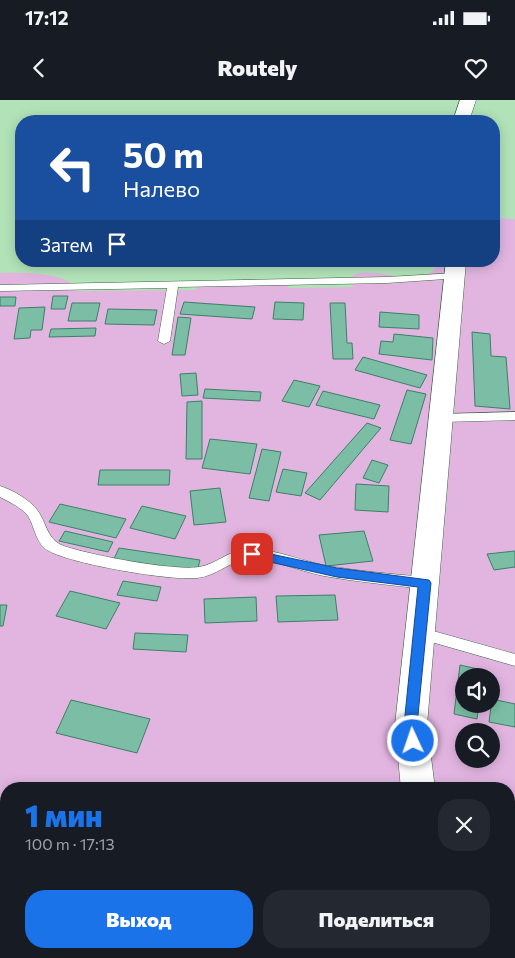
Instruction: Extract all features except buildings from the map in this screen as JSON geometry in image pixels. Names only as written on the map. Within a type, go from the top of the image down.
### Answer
[{"type":"main road","points":[[463,115],[468,100]]},
{"type":"main road","points":[[417,782],[411,725],[456,269]]},
{"type":"lane","points":[[0,288],[387,280],[456,269]]},
{"type":"lane","points":[[164,341],[173,284]]},
{"type":"lane","points":[[442,418],[515,416]]},
{"type":"lane","points":[[0,491],[30,509],[45,541],[53,548],[71,554],[177,572],[198,573],[210,569],[236,554],[252,554],[337,572],[425,583]]},
{"type":"lane","points":[[419,633],[515,660]]},
{"type":"shaded area","points":[[500,218],[515,219],[515,782],[0,782],[0,273],[29,273],[62,278],[76,287],[76,291],[196,290],[197,286],[224,280],[281,279],[289,284],[288,288],[354,287],[349,282],[349,279],[357,274],[368,272],[409,277],[422,276],[432,271],[435,267],[500,267]]},
{"type":"route","points":[[252,554],[278,558],[322,570],[425,583],[411,725],[413,741]]}]
